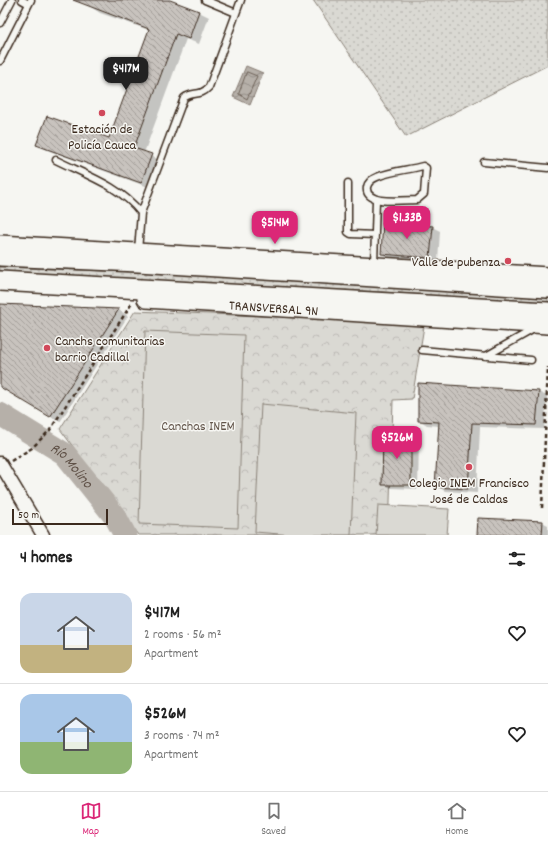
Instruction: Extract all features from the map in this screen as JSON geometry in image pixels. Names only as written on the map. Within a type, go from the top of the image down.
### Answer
[{"type":"main road","points":[[0,244],[138,257],[548,288]]},
{"type":"main road","points":[[0,256],[138,257],[374,266],[548,276]]},
{"type":"main road","points":[[4,284],[33,291]]},
{"type":"main road","name":"TRANSVERSAL 9N","points":[[4,284],[546,321]]},
{"type":"main road","name":"TRANSVERSAL 9N","points":[[33,291],[546,321]]},
{"type":"street","points":[[1,464],[43,535]]},
{"type":"lane","points":[[0,23],[12,0]]},
{"type":"lane","points":[[0,61],[30,2],[22,0]]},
{"type":"lane","points":[[205,0],[236,13]]},
{"type":"lane","points":[[138,257],[141,213],[184,98],[188,95],[200,94],[209,87],[241,0]]},
{"type":"lane","points":[[56,160],[118,190],[131,200],[141,213]]},
{"type":"lane","points":[[484,162],[548,168]]},
{"type":"lane","points":[[423,166],[426,168],[424,194],[421,198],[417,200],[376,200],[369,197],[367,193],[367,186],[370,180],[378,176],[423,166]]},
{"type":"lane","points":[[348,183],[348,232],[351,234],[375,235]]},
{"type":"lane","points":[[374,266],[376,200]]},
{"type":"lane","points":[[486,356],[546,321]]},
{"type":"lane","points":[[422,350],[531,360]]},
{"type":"path","points":[[1,464],[32,448],[50,430],[136,298]]},
{"type":"path","points":[[542,508],[548,367]]},
{"type":"green space","points":[[313,0],[548,0],[548,65],[406,137]]},
{"type":"green space","points":[[0,267],[207,275],[548,293],[548,303],[382,292],[0,274]]},
{"type":"green space","name":"Canchas INEM","points":[[135,311],[383,321],[424,326],[412,399],[393,400],[389,535],[138,535],[60,429]]},
{"type":"green space","points":[[145,331],[244,335],[238,528],[139,524]]},
{"type":"green space","points":[[261,404],[356,413],[351,535],[292,535],[255,532]]},
{"type":"green space","points":[[378,505],[449,509],[447,535],[376,535]]},
{"type":"water","points":[[246,66],[263,73],[250,105],[233,97]]},
{"type":"building","points":[[73,0],[170,0],[199,11],[189,39],[176,34],[134,148],[152,154],[141,183],[36,145],[47,116],[109,138],[149,29]]},
{"type":"building","points":[[383,222],[433,226],[430,258],[381,254]]},
{"type":"building","name":"Canchs comunitarias barrio Cadillal","points":[[0,304],[119,309],[50,417],[0,387]]},
{"type":"building","points":[[418,383],[539,391],[536,425],[472,423],[468,489],[435,487],[439,422],[418,421]]},
{"type":"building","points":[[383,435],[411,435],[411,485],[382,485]]},
{"type":"building","points":[[478,518],[543,521],[542,535],[477,535]]},
{"type":"waterway","name":"Río Molino","points":[[0,414],[65,454],[116,518],[125,535]]},
{"type":"place","name":"Estación de Policía Cauca","points":[[102,113]]},
{"type":"place","name":"Valle de pubenza","points":[[508,261]]},
{"type":"place","name":"Canchs comunitarias barrio Cadillal","points":[[47,348]]},
{"type":"place","name":"Colegio INEM Francisco José de Caldas","points":[[469,467]]}]
